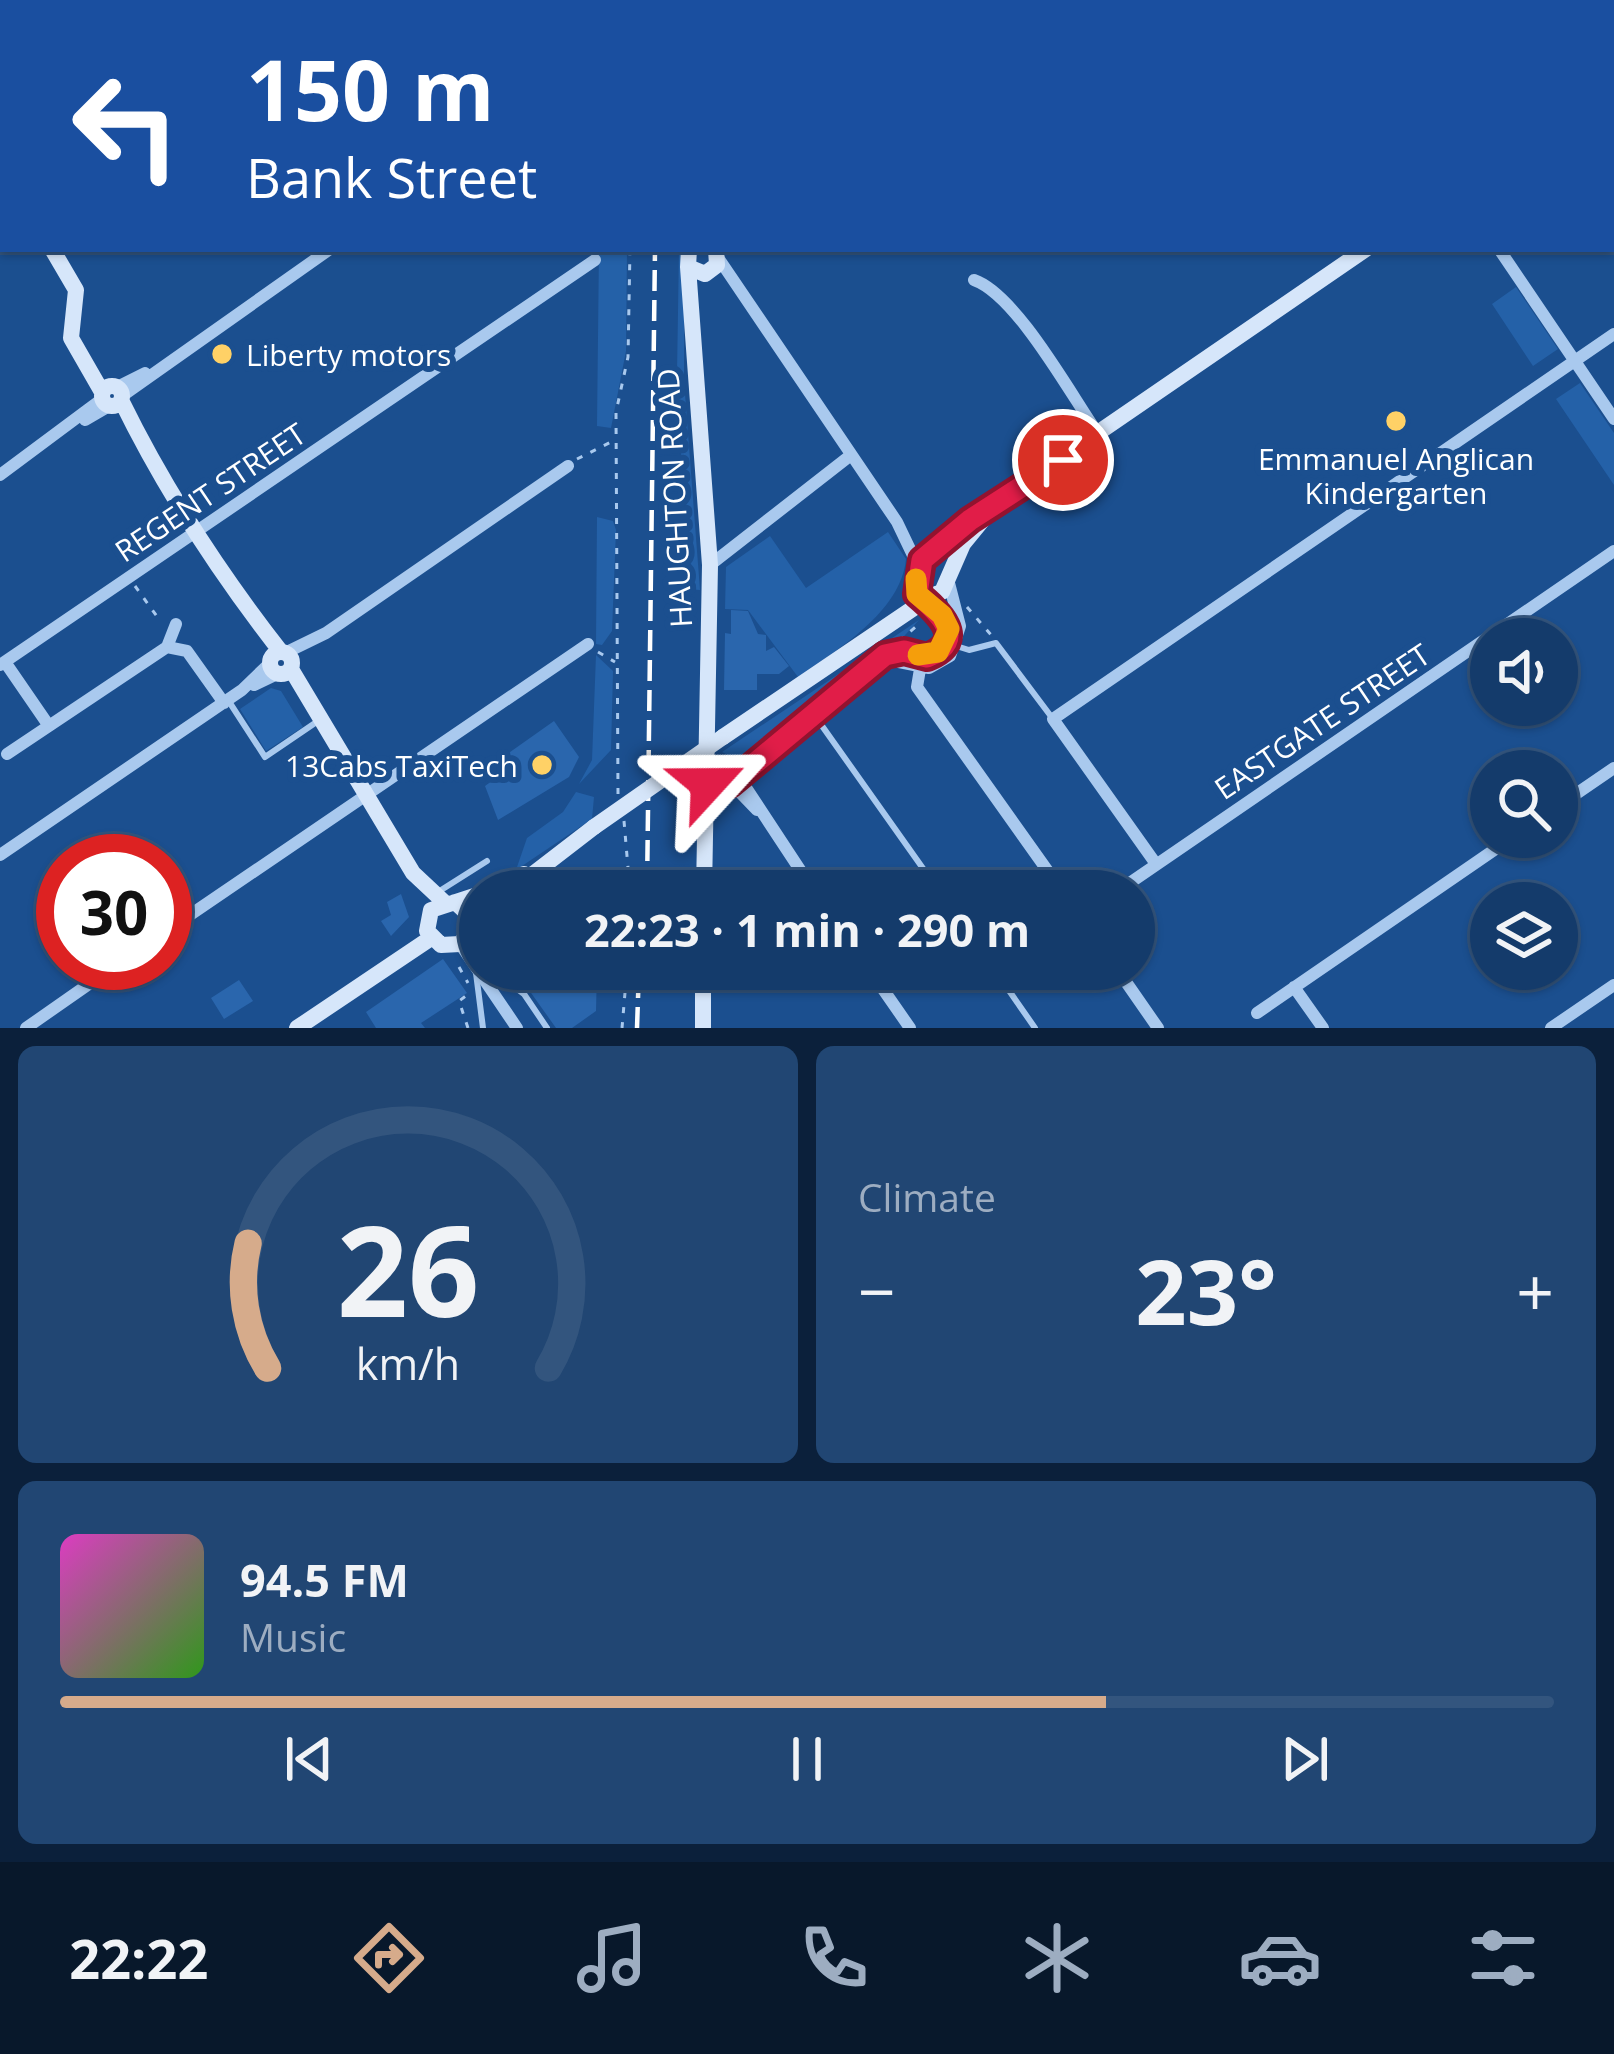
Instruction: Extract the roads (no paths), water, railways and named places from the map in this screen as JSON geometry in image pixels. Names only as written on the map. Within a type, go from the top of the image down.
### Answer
[{"type":"street","points":[[58,252],[76,290],[71,338],[113,397],[413,873],[431,938]]},
{"type":"street","points":[[0,475],[326,252]]},
{"type":"street","points":[[924,582],[942,592],[970,533],[990,512],[1362,252]]},
{"type":"street","points":[[1501,252],[1614,419]]},
{"type":"street","name":"REGENT STREET","points":[[2,663],[595,260]]},
{"type":"street","points":[[709,260],[745,299],[897,522],[952,644]]},
{"type":"street","name":"HAUGHTON ROAD","points":[[705,870],[709,556],[694,400],[693,318],[709,260]]},
{"type":"street","points":[[974,280],[1006,304],[1099,435]]},
{"type":"street","points":[[1156,864],[1053,719],[1614,334]]},
{"type":"street","points":[[709,556],[855,460]]},
{"type":"street","points":[[0,855],[568,466]]},
{"type":"street","points":[[924,582],[970,520],[990,512]]},
{"type":"street","name":"EASTGATE STREET","points":[[1148,870],[1614,551]]},
{"type":"street","points":[[536,869],[856,649],[942,559],[959,626],[952,644],[924,662],[894,661],[872,669],[735,780],[708,784]]},
{"type":"street","points":[[8,754],[171,635],[226,701]]},
{"type":"street","points":[[192,914],[589,644]]},
{"type":"street","points":[[924,662],[916,688],[1047,870]]},
{"type":"street","points":[[2,663],[49,726]]},
{"type":"street","points":[[1578,793],[1614,768]]},
{"type":"street","points":[[735,780],[799,870]]},
{"type":"street","points":[[1257,1013],[1483,858]]},
{"type":"street","points":[[413,873],[459,909]]},
{"type":"street","points":[[428,916],[445,899],[459,896]]},
{"type":"street","points":[[431,938],[448,946],[459,938]]},
{"type":"street","points":[[297,1028],[431,938]]},
{"type":"street","points":[[1551,1028],[1614,985]]},
{"type":"street","points":[[1294,987],[1323,1028]]},
{"type":"street","points":[[26,1028],[80,990]]},
{"type":"street","points":[[490,990],[517,1028]]},
{"type":"street","points":[[703,1028],[704,990]]},
{"type":"street","points":[[884,990],[910,1028]]},
{"type":"street","points":[[1132,990],[1158,1028]]},
{"type":"lane","points":[[952,644],[969,650],[996,643],[1053,719]]},
{"type":"lane","points":[[226,701],[266,757],[318,721]]},
{"type":"lane","points":[[815,716],[924,870]]},
{"type":"lane","points":[[445,899],[487,861]]},
{"type":"lane","points":[[476,990],[483,1028]]},
{"type":"lane","points":[[523,990],[548,1028]]},
{"type":"lane","points":[[1009,990],[1036,1028]]},
{"type":"railway","points":[[647,870],[655,252]]},
{"type":"railway","points":[[637,1028],[638,990]]},
{"type":"place","name":"Liberty motors","points":[[222,354]]},
{"type":"place","name":"Emmanuel Anglican Kindergarten","points":[[1396,421]]},
{"type":"place","name":"13Cabs TaxiTech","points":[[542,765]]}]
